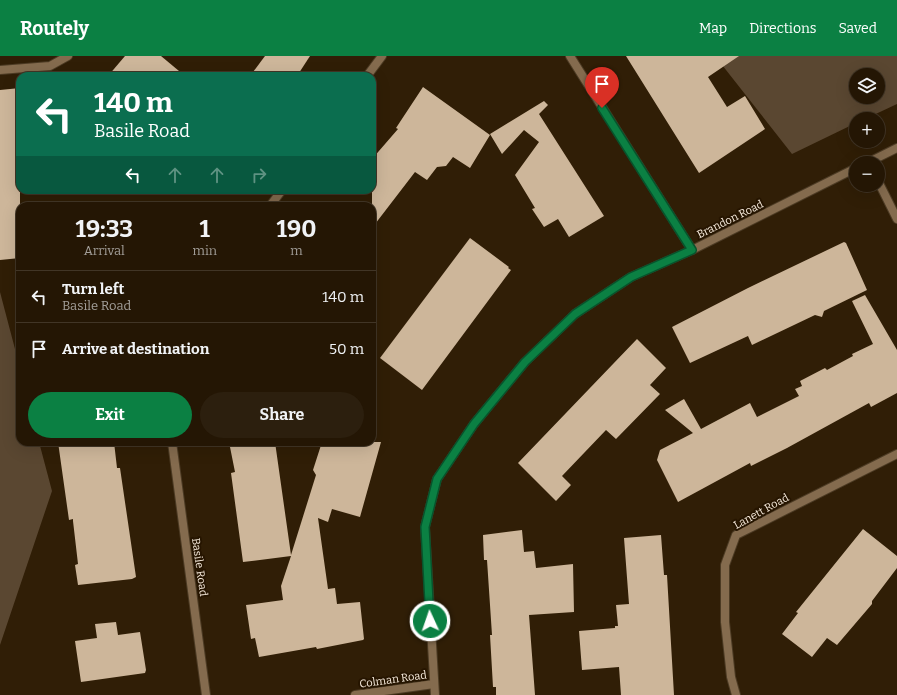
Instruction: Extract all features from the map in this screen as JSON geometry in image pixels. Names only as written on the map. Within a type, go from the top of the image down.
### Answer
[{"type":"street","points":[[0,70],[50,66],[68,56]]},
{"type":"street","points":[[370,72],[382,56]]},
{"type":"street","points":[[570,56],[692,250]]},
{"type":"street","points":[[882,156],[897,148]]},
{"type":"street","name":"Brandon Road","points":[[435,695],[425,527],[437,479],[474,424],[525,362],[575,314],[631,277],[692,250],[849,172]]},
{"type":"street","points":[[884,192],[897,219]]},
{"type":"street","name":"Basile Road","points":[[173,446],[206,695]]},
{"type":"street","name":"Lanett Road","points":[[736,695],[731,677],[725,622],[725,565],[736,535],[897,454]]},
{"type":"street","name":"Colman Road","points":[[355,695],[434,684]]},
{"type":"shaded area","points":[[715,56],[897,56],[897,104],[880,112],[849,112],[849,126],[792,154]]},
{"type":"shaded area","points":[[0,292],[16,353],[16,446],[40,446],[52,491],[0,645]]},
{"type":"building","points":[[125,56],[161,56],[180,72],[111,72]]},
{"type":"building","points":[[265,56],[310,56],[300,72],[253,72]]},
{"type":"building","points":[[626,56],[739,56],[708,77],[727,107],[745,96],[765,129],[699,173]]},
{"type":"building","points":[[423,87],[490,135],[470,168],[453,157],[446,166],[437,167],[427,180],[415,172],[376,223],[376,202],[372,202],[372,194],[376,194],[376,154],[398,129],[396,128]]},
{"type":"building","points":[[16,88],[16,194],[20,194],[20,202],[16,202],[16,258],[0,260],[0,90]]},
{"type":"building","points":[[544,101],[548,105],[539,114],[604,216],[569,237],[558,219],[544,227],[532,209],[535,208],[515,175],[539,142],[524,130],[502,154],[490,134]]},
{"type":"building","points":[[470,238],[511,270],[422,390],[380,358]]},
{"type":"building","points":[[844,242],[846,243],[867,290],[824,311],[822,317],[815,315],[752,345],[748,336],[690,363],[672,327],[748,288]]},
{"type":"building","points":[[865,295],[897,350],[897,393],[871,407],[869,403],[787,448],[751,466],[750,463],[678,502],[657,460],[660,450],[693,433],[665,410],[684,399],[701,429],[750,403],[757,417],[799,396],[795,389],[802,386],[800,381],[825,368],[827,370],[853,356],[852,354],[873,344],[852,301]]},
{"type":"building","points":[[637,339],[666,368],[650,385],[660,394],[616,439],[606,430],[562,476],[571,485],[556,501],[518,463]]},
{"type":"building","points":[[376,442],[381,442],[360,517],[332,509],[328,522],[318,518],[328,589],[335,588],[337,604],[360,602],[363,640],[317,649],[316,647],[259,657],[255,638],[251,639],[246,605],[283,600],[281,586],[291,556],[243,562],[231,473],[235,472],[230,446],[276,446],[291,555],[316,475],[313,470],[321,446],[376,446]]},
{"type":"building","points":[[59,446],[114,446],[117,468],[120,468],[136,577],[132,579],[78,585],[75,565],[78,564],[73,519],[69,520]]},
{"type":"building","points":[[863,529],[897,556],[897,568],[872,601],[872,604],[837,645],[827,638],[812,657],[782,634],[798,613],[796,612]]},
{"type":"building","points":[[522,530],[524,552],[534,551],[536,568],[573,564],[574,612],[529,615],[535,695],[496,695],[496,687],[493,687],[490,635],[492,635],[487,560],[484,560],[483,535]]},
{"type":"building","points":[[661,535],[664,575],[667,575],[674,695],[621,695],[619,667],[582,670],[579,631],[615,628],[615,626],[618,626],[616,605],[629,604],[624,538]]},
{"type":"building","points":[[116,622],[118,635],[140,632],[146,670],[145,673],[81,682],[75,641],[97,638],[95,624]]},
{"type":"route","points":[[430,621],[425,527],[437,479],[474,424],[525,362],[575,314],[631,277],[692,250],[602,108]]}]
